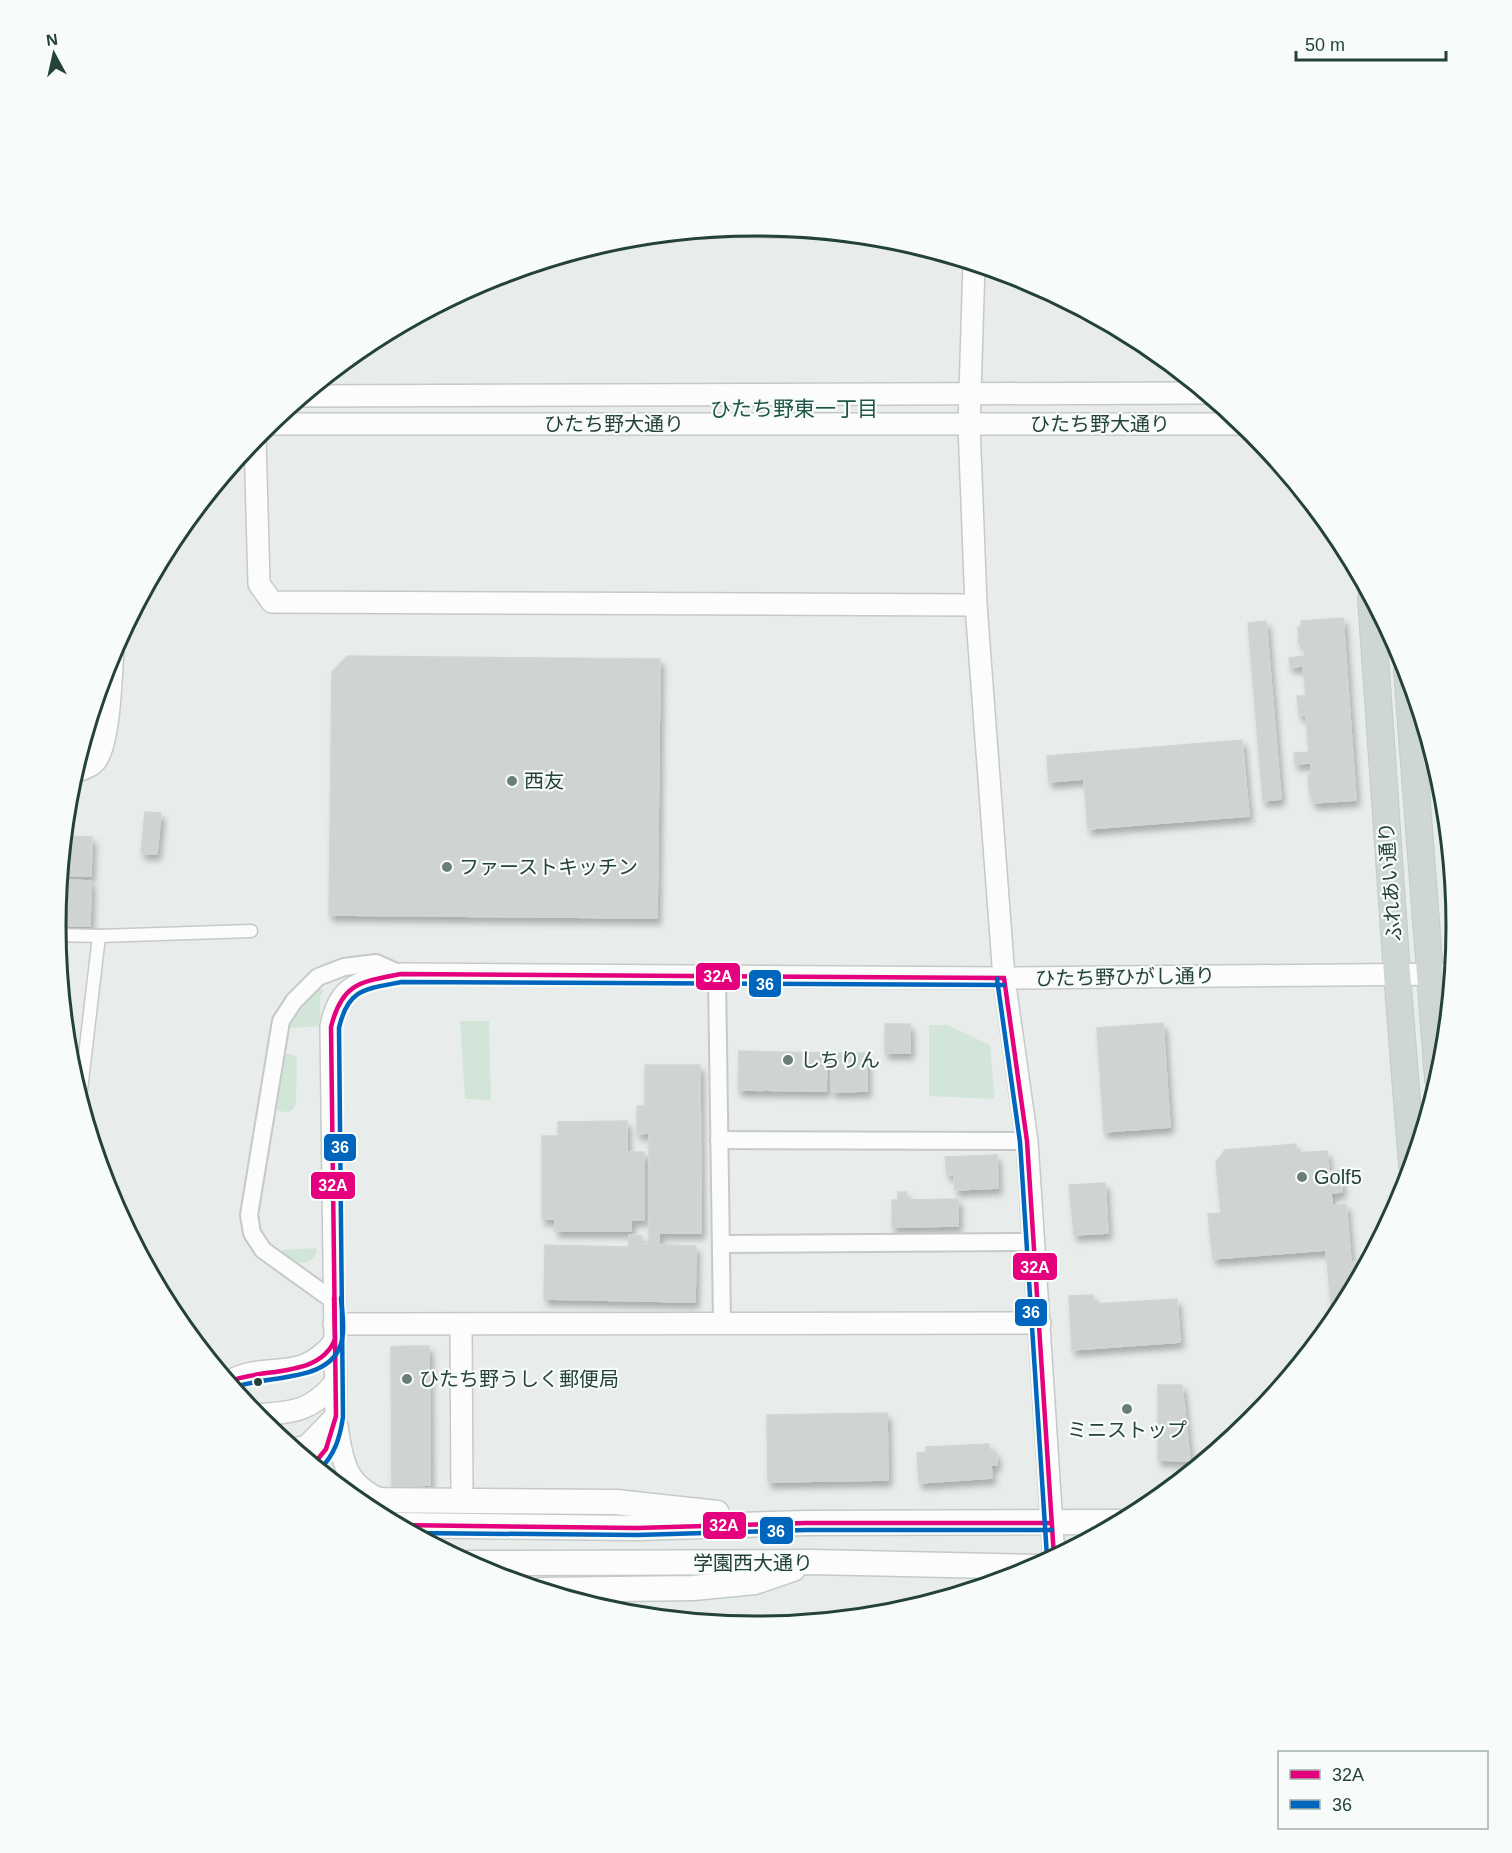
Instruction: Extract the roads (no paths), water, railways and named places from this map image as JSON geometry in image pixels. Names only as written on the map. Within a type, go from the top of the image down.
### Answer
[{"type":"main road","name":"ふれあい通り","points":[[1372,616],[1410,1144]]},
{"type":"main road","name":"ふれあい通り","points":[[1412,715],[1441,974],[1440,1019]]},
{"type":"main road","points":[[373,1500],[616,1502],[806,1523]]},
{"type":"main road","name":"学園西大通り","points":[[413,1525],[637,1528],[806,1523],[1104,1522]]},
{"type":"main road","name":"学園西大通り","points":[[490,1563],[812,1562],[1016,1566]]},
{"type":"main road","points":[[566,1590],[693,1588],[755,1582],[812,1562]]},
{"type":"street","points":[[974,272],[969,424],[976,605],[1004,978],[1027,1141],[1054,1548]]},
{"type":"street","name":"ひたち野大通り","points":[[316,396],[1193,393]]},
{"type":"street","name":"ひたち野大通り","points":[[284,424],[1228,424]]},
{"type":"street","points":[[255,452],[259,584],[272,602],[976,605]]},
{"type":"street","points":[[85,768],[98,760],[104,741],[110,686]]},
{"type":"street","points":[[66,935],[251,931]]},
{"type":"street","points":[[83,1076],[99,936]]},
{"type":"street","points":[[334,1301],[263,1250],[252,1233],[249,1215],[281,1022],[294,1001],[318,977],[344,967],[376,963],[401,974]]},
{"type":"street","name":"ひたち野ひがし通り","points":[[336,1416],[331,1027],[339,999],[351,988],[364,982],[401,974],[1004,978],[1441,974]]},
{"type":"street","points":[[717,975],[722,1323]]},
{"type":"street","points":[[719,1140],[1027,1141]]},
{"type":"street","points":[[721,1244],[1034,1242]]},
{"type":"street","points":[[235,1379],[245,1375],[292,1370],[304,1366],[324,1354],[334,1333],[460,1325],[1040,1323]]},
{"type":"street","points":[[460,1325],[462,1502]]},
{"type":"street","points":[[268,1414],[307,1408],[322,1398],[335,1383]]},
{"type":"street","points":[[303,1447],[307,1446],[336,1416]]},
{"type":"street","points":[[319,1460],[330,1444],[336,1416]]},
{"type":"street","points":[[336,1416],[340,1447],[346,1469],[356,1485],[367,1494],[382,1500]]},
{"type":"place","name":"西友","points":[[512,781]]},
{"type":"place","name":"ファーストキッチン","points":[[447,867]]},
{"type":"place","name":"しちりん","points":[[788,1060]]},
{"type":"place","name":"Golf5","points":[[1302,1177]]},
{"type":"place","name":"ひたち野うしく郵便局","points":[[407,1379]]},
{"type":"place","name":"ミニストップ","points":[[1127,1409]]},
{"type":"district","name":"ひたち野東一丁目","points":[[794,409]]}]
